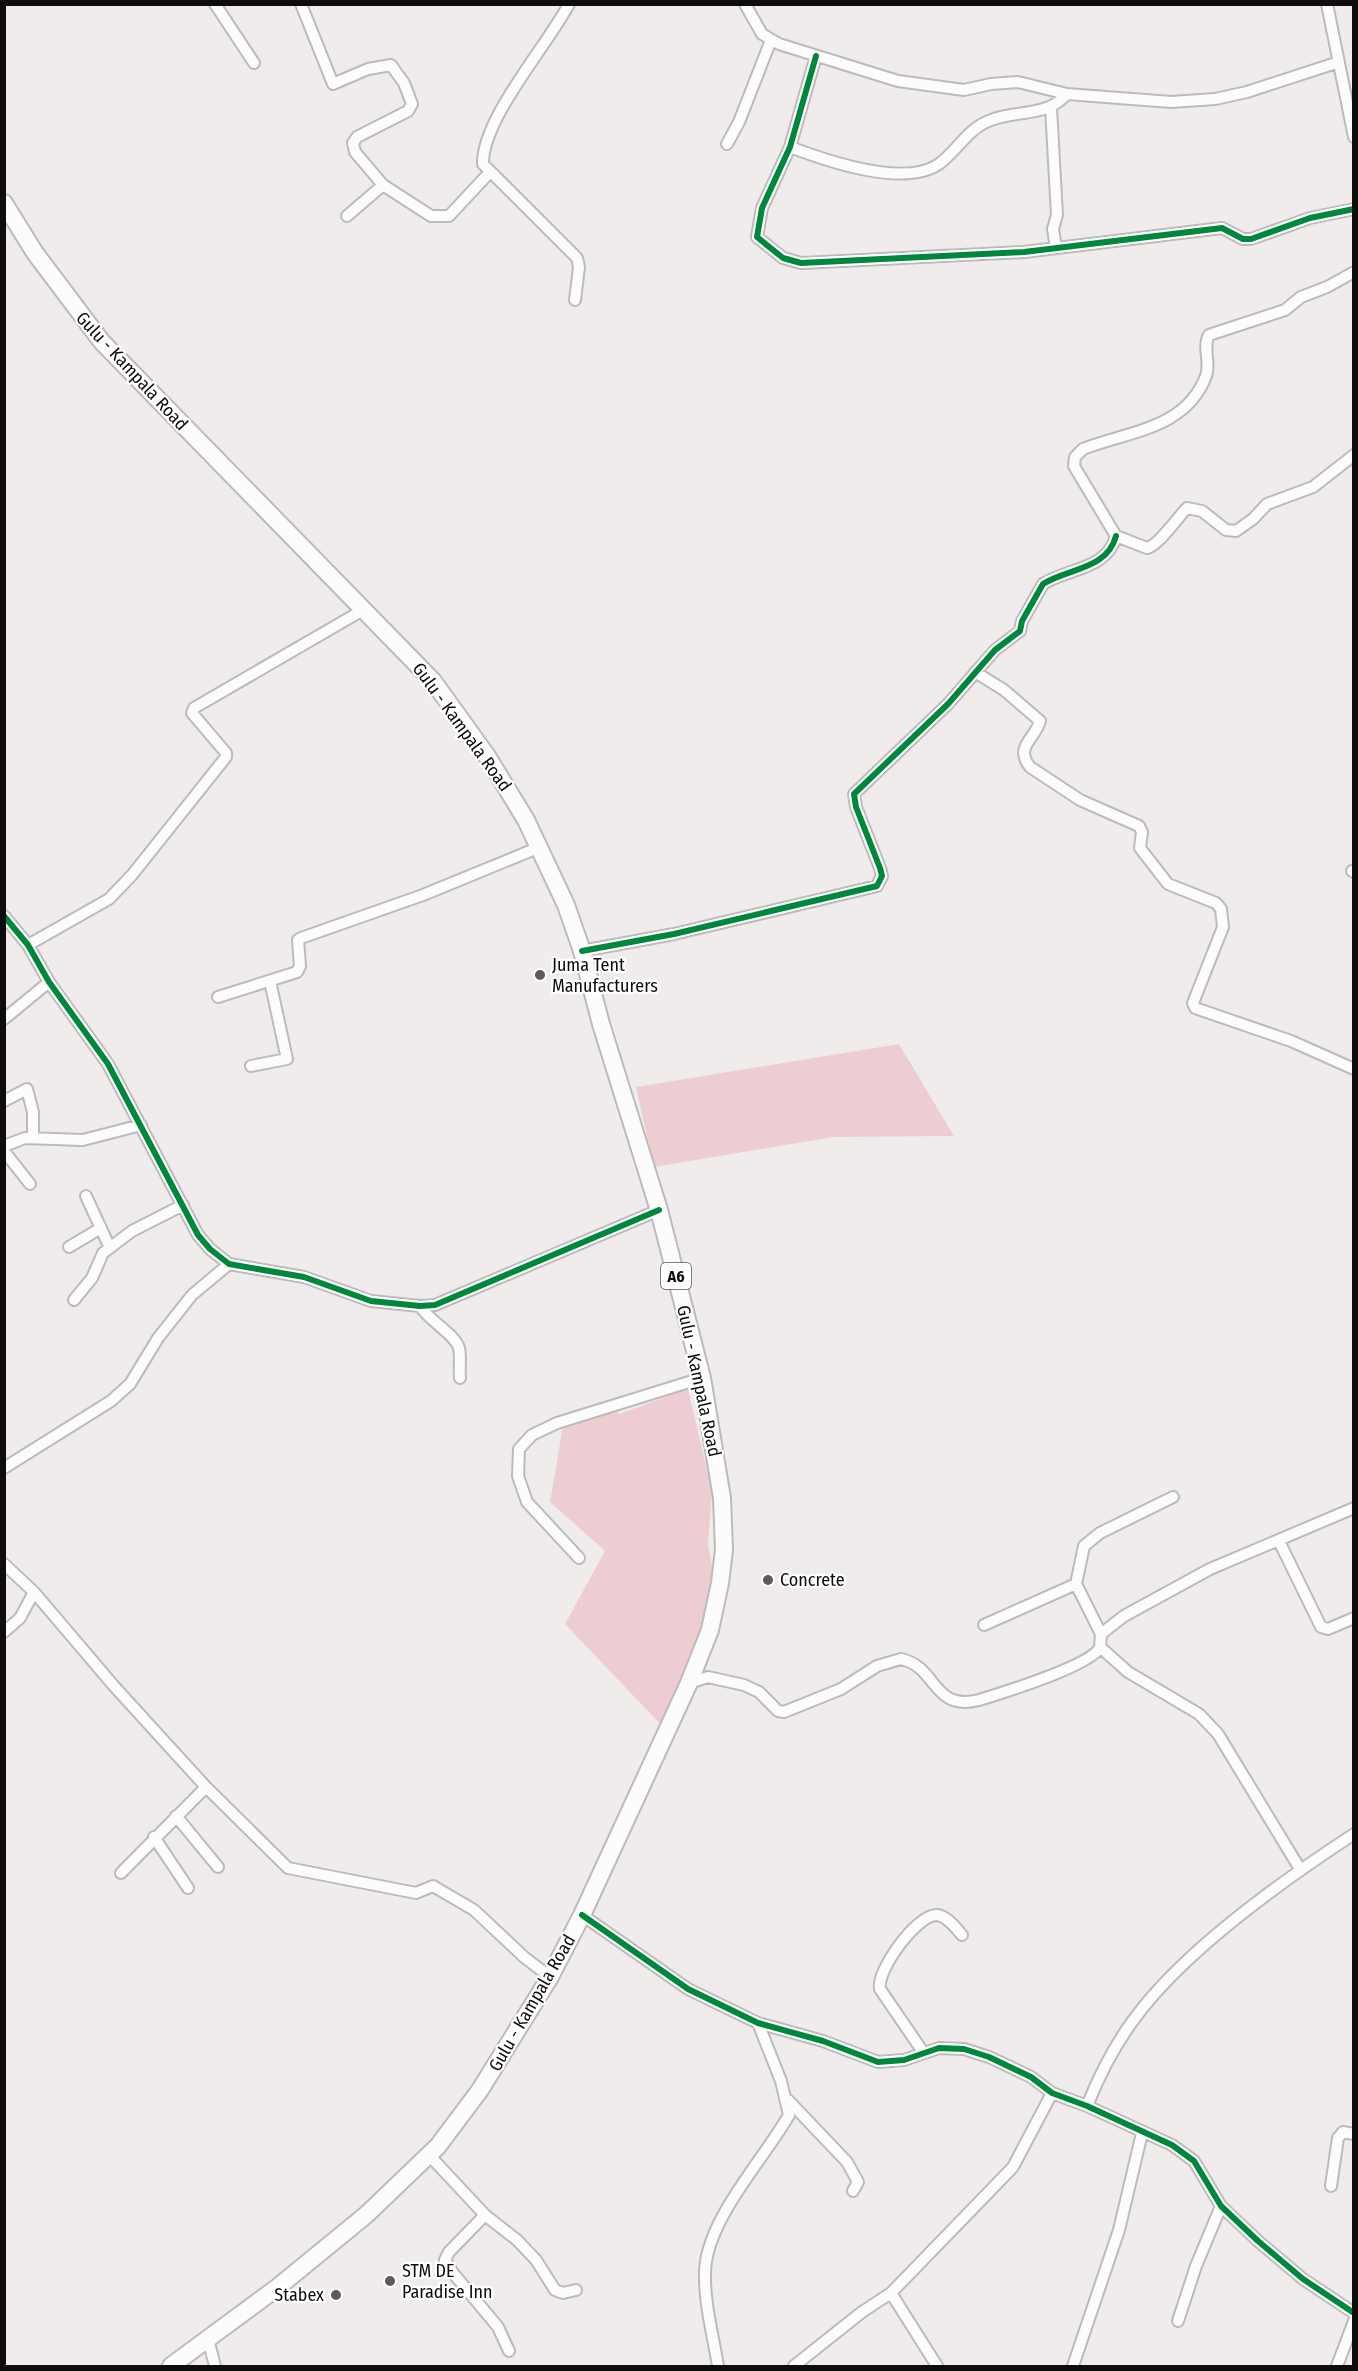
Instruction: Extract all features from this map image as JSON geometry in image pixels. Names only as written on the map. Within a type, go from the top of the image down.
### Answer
[{"type":"main road","name":"Gulu - Kampala Road","points":[[4,203],[35,253],[102,342],[433,681],[487,756],[540,847],[582,951],[601,1024],[659,1210],[702,1378],[722,1498],[724,1550],[710,1630],[689,1683],[582,1916],[550,1977],[480,2090],[429,2155],[366,2215],[171,2367]]},
{"type":"street","points":[[215,4],[254,63]]},
{"type":"street","points":[[301,4],[333,84],[384,64],[391,65],[404,82],[412,104],[411,109],[357,137],[353,143],[355,152],[383,185],[431,216],[439,218],[449,216],[490,172]]},
{"type":"street","points":[[569,4],[546,43],[515,86],[483,155],[483,164],[577,258],[579,267],[575,300]]},
{"type":"street","points":[[745,4],[754,23],[771,40],[898,81],[964,90],[1018,82],[1067,94],[1195,102],[1247,92],[1339,62]]},
{"type":"street","points":[[1328,4],[1353,136]]},
{"type":"street","points":[[728,144],[771,40]]},
{"type":"street","points":[[816,56],[790,147],[762,208],[757,237],[783,258],[801,263],[823,263],[1056,248],[1222,228],[1243,239],[1251,239],[1310,218],[1353,209]]},
{"type":"street","points":[[790,147],[822,159],[868,169],[906,174],[919,173],[941,162],[971,130],[984,123],[1051,108],[1067,94]]},
{"type":"street","points":[[1051,108],[1057,215],[1053,229],[1056,248]]},
{"type":"street","points":[[346,216],[383,185]]},
{"type":"street","points":[[1353,272],[1327,287],[1301,297],[1285,310],[1209,335],[1206,342],[1207,375],[1194,399],[1188,405],[1157,427],[1098,443],[1077,454],[1074,462],[1076,471],[1116,536],[1151,547],[1178,515],[1187,508],[1193,507],[1226,530],[1236,531],[1268,504],[1313,487],[1353,455]]},
{"type":"street","points":[[582,951],[686,932],[877,886],[882,876],[880,868],[856,807],[854,794],[948,704],[995,650],[1020,631],[1022,621],[1043,584],[1082,569],[1104,556],[1113,547],[1116,536]]},
{"type":"street","points":[[28,945],[109,899],[132,875],[226,757],[192,712],[194,708],[363,610]]},
{"type":"street","points":[[975,672],[1004,690],[1040,721],[1024,744],[1024,761],[1030,767],[1080,800],[1139,826],[1142,831],[1140,848],[1168,884],[1216,903],[1221,909],[1223,927],[1193,1003],[1195,1008],[1291,1041],[1353,1069]]},
{"type":"street","points":[[218,997],[298,971],[301,938],[423,894],[540,847]]},
{"type":"street","points":[[4,916],[28,945],[49,982],[108,1064],[198,1235],[230,1264],[304,1277],[371,1301],[420,1306],[435,1305],[659,1210]]},
{"type":"street","points":[[251,1066],[287,1059],[270,981]]},
{"type":"street","points":[[4,1019],[49,982]]},
{"type":"street","points":[[4,1101],[27,1089],[33,1112],[33,1138]]},
{"type":"street","points":[[4,1146],[25,1138],[83,1140],[141,1125]]},
{"type":"street","points":[[4,1151],[30,1184]]},
{"type":"street","points":[[86,1196],[110,1248]]},
{"type":"street","points":[[74,1300],[92,1278],[103,1253],[132,1231],[183,1205]]},
{"type":"street","points":[[69,1247],[101,1228]]},
{"type":"street","points":[[4,1468],[111,1401],[130,1384],[158,1338],[192,1295],[230,1264]]},
{"type":"street","points":[[420,1306],[440,1329],[453,1337],[459,1348],[460,1378]]},
{"type":"street","points":[[579,1558],[527,1502],[518,1476],[519,1449],[532,1435],[557,1423],[702,1378]]},
{"type":"street","points":[[689,1683],[708,1677],[744,1685],[759,1692],[778,1711],[784,1712],[841,1689],[877,1666],[901,1659],[918,1666],[952,1701],[962,1704],[1077,1665],[1097,1654],[1100,1647],[1101,1634],[1076,1584],[1081,1556],[1090,1538],[1173,1497]]},
{"type":"street","points":[[1101,1634],[1124,1616],[1210,1569],[1353,1508]]},
{"type":"street","points":[[1279,1541],[1321,1627],[1328,1629],[1353,1618]]},
{"type":"street","points":[[4,1564],[34,1592],[112,1685],[206,1787],[288,1868],[416,1893],[433,1886],[474,1910],[524,1957],[550,1977]]},
{"type":"street","points":[[984,1625],[1076,1584]]},
{"type":"street","points":[[4,1632],[20,1618],[34,1592]]},
{"type":"street","points":[[1100,1647],[1128,1672],[1199,1714],[1218,1734],[1300,1869]]},
{"type":"street","points":[[121,1873],[154,1837],[206,1787]]},
{"type":"street","points":[[176,1816],[218,1867]]},
{"type":"street","points":[[1087,2106],[1114,2049],[1148,2002],[1197,1953],[1300,1869],[1353,1834]]},
{"type":"street","points":[[154,1837],[188,1888]]},
{"type":"street","points":[[582,1916],[688,1989],[758,2023],[823,2041],[878,2062],[904,2060],[923,2052],[947,2048],[964,2049],[989,2057],[1031,2077],[1052,2093],[1087,2106],[1190,2156],[1221,2206],[1303,2279],[1353,2313]]},
{"type":"street","points":[[923,2052],[880,1989],[880,1978],[898,1948],[920,1922],[931,1916],[943,1917],[962,1935]]},
{"type":"street","points":[[718,2367],[705,2291],[705,2269],[709,2245],[743,2182],[789,2115],[786,2097],[758,2023]]},
{"type":"street","points":[[794,2367],[862,2312],[891,2293],[1013,2168],[1052,2093]]},
{"type":"street","points":[[786,2097],[848,2162],[858,2182],[853,2191]]},
{"type":"street","points":[[1331,2186],[1338,2138],[1343,2132],[1353,2134]]},
{"type":"street","points":[[1073,2367],[1119,2230],[1143,2133]]},
{"type":"street","points":[[429,2155],[485,2215],[517,2240],[536,2260],[555,2290],[563,2294],[576,2290]]},
{"type":"street","points":[[1178,2321],[1196,2266],[1221,2206]]},
{"type":"street","points":[[485,2215],[449,2252],[446,2260],[453,2273],[498,2327],[509,2350]]},
{"type":"street","points":[[891,2293],[937,2367]]},
{"type":"street","points":[[1337,2367],[1353,2320]]},
{"type":"street","points":[[208,2339],[215,2367]]},
{"type":"shaded area","points":[[899,1044],[954,1136],[833,1137],[654,1167],[636,1087]]},
{"type":"shaded area","points":[[688,1389],[712,1491],[708,1545],[714,1577],[698,1645],[664,1728],[565,1624],[605,1551],[550,1502],[563,1426],[615,1409],[619,1414]]},
{"type":"cycle path","points":[[816,56],[790,147],[762,208],[757,237],[783,258],[801,263],[1024,252],[1222,228],[1243,239],[1251,239],[1310,218],[1354,209]]},
{"type":"cycle path","points":[[582,951],[674,934],[877,886],[882,876],[856,807],[854,794],[948,704],[995,650],[1020,631],[1022,621],[1043,584],[1096,562],[1111,547],[1116,536]]},
{"type":"cycle path","points":[[4,916],[28,945],[49,982],[108,1064],[198,1235],[210,1249],[229,1264],[304,1277],[371,1301],[420,1306],[435,1305],[659,1210]]},
{"type":"cycle path","points":[[582,1915],[688,1989],[758,2023],[823,2041],[878,2062],[904,2060],[939,2048],[964,2049],[989,2057],[1031,2077],[1052,2093],[1087,2106],[1172,2145],[1194,2161],[1221,2206],[1258,2241],[1303,2279],[1354,2313]]},
{"type":"place","name":"Juma Tent Manufacturers","points":[[540,975]]},
{"type":"place","name":"Concrete","points":[[768,1580]]},
{"type":"place","name":"STM DE Paradise Inn","points":[[390,2281]]},
{"type":"place","name":"Stabex","points":[[336,2295]]}]
